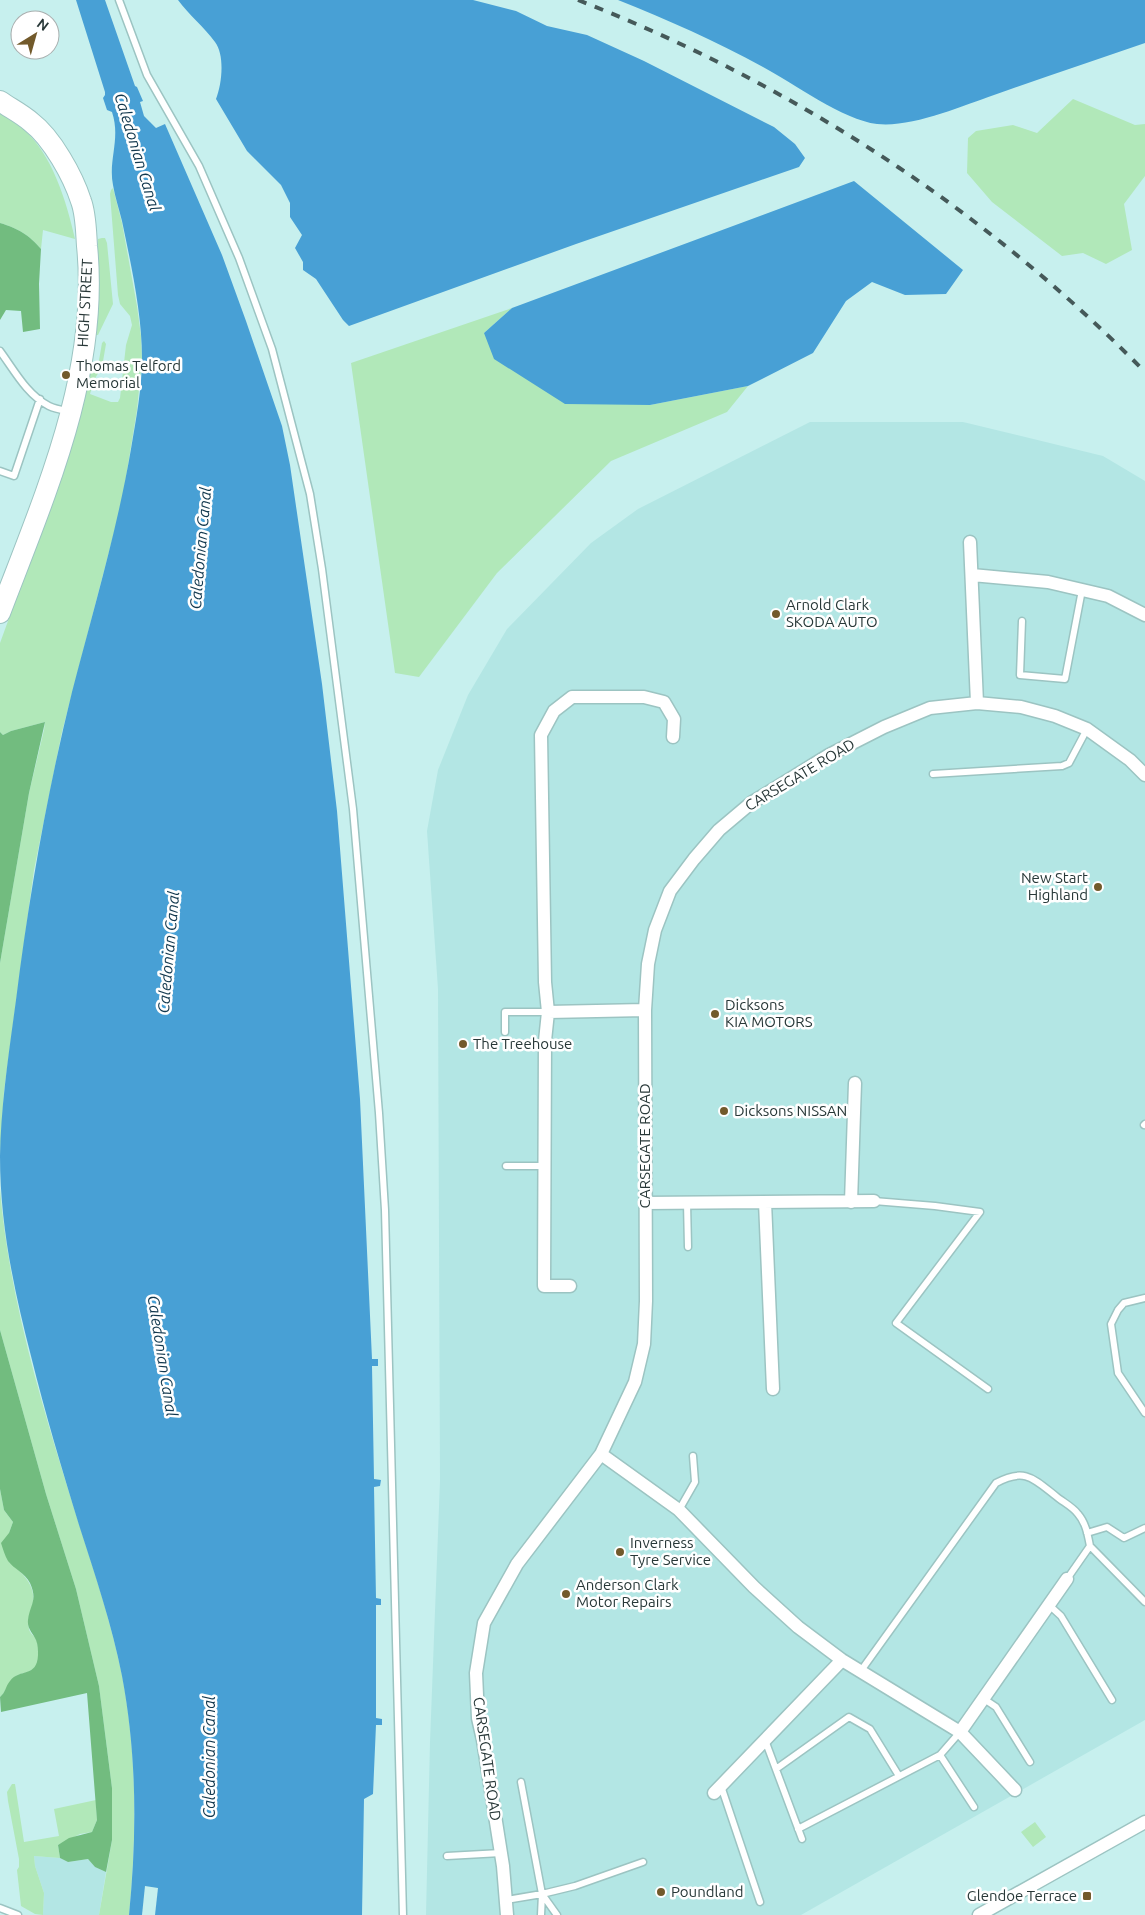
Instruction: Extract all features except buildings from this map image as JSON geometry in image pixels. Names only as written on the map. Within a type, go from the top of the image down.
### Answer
[{"type":"main road","name":"HIGH STREET","points":[[0,101],[32,122],[43,133],[71,178],[82,202],[89,266],[88,312],[82,359],[70,411],[49,481],[0,613]]},
{"type":"street","points":[[970,542],[977,703]]},
{"type":"street","points":[[972,575],[1048,582],[1108,596],[1145,615]]},
{"type":"street","points":[[570,1286],[544,1286],[545,1041],[548,1012],[545,982],[542,735],[554,711],[572,697],[644,697],[664,702],[674,719],[673,737]]},
{"type":"street","name":"CARSEGATE ROAD","points":[[507,1915],[501,1854],[478,1718],[476,1673],[484,1623],[517,1564],[602,1454],[635,1382],[644,1344],[646,1301],[645,1010],[648,964],[655,930],[670,891],[719,830],[751,803],[829,755],[884,727],[930,708],[977,703],[1021,707],[1055,716],[1087,729],[1130,760],[1145,775]]},
{"type":"street","points":[[548,1012],[645,1010]]},
{"type":"street","points":[[851,1202],[855,1083]]},
{"type":"street","points":[[646,1203],[874,1201]]},
{"type":"street","points":[[765,1202],[773,1389]]},
{"type":"street","points":[[602,1454],[680,1510],[754,1587],[798,1627],[860,1672],[960,1732],[1015,1790]]},
{"type":"street","points":[[960,1732],[1067,1579]]},
{"type":"street","points":[[718,1789],[842,1660]]},
{"type":"street","points":[[979,1915],[1145,1822]]},
{"type":"lane","points":[[119,0],[147,75],[199,166],[239,258],[272,349],[310,494],[322,568],[353,809],[379,1113],[385,1210],[403,1915]]},
{"type":"lane","points":[[0,351],[21,380],[40,399],[50,407],[70,411]]},
{"type":"lane","points":[[0,471],[14,476],[40,399]]},
{"type":"lane","points":[[1022,621],[1020,675],[1065,679],[1082,590]]},
{"type":"lane","points":[[933,774],[1062,766],[1069,763],[1087,729]]},
{"type":"lane","points":[[505,1032],[505,1012],[548,1012]]},
{"type":"lane","points":[[506,1166],[545,1166]]},
{"type":"lane","points":[[874,1201],[980,1212],[896,1323],[988,1389]]},
{"type":"lane","points":[[687,1203],[688,1247]]},
{"type":"lane","points":[[1145,1298],[1124,1303],[1111,1324],[1118,1373],[1145,1413]]},
{"type":"lane","points":[[680,1510],[695,1482],[693,1456]]},
{"type":"lane","points":[[860,1672],[996,1483],[1008,1476],[1022,1475],[1034,1479],[1078,1514],[1087,1533],[1090,1546],[1145,1602]]},
{"type":"lane","points":[[1087,1533],[1107,1527],[1124,1538],[1145,1528]]},
{"type":"lane","points":[[1067,1579],[1090,1546]]},
{"type":"lane","points":[[1049,1605],[1061,1616],[1112,1700]]},
{"type":"lane","points":[[984,1698],[996,1707],[1030,1762]]},
{"type":"lane","points":[[776,1769],[849,1717],[870,1729],[899,1776]]},
{"type":"lane","points":[[798,1829],[940,1755],[960,1732]]},
{"type":"lane","points":[[765,1740],[802,1839]]},
{"type":"lane","points":[[940,1755],[974,1808]]},
{"type":"lane","points":[[521,1782],[542,1894],[541,1915]]},
{"type":"lane","points":[[718,1789],[760,1902]]},
{"type":"lane","points":[[446,1856],[501,1854]]},
{"type":"lane","points":[[506,1900],[575,1886],[643,1862]]},
{"type":"lane","points":[[542,1894],[557,1915]]},
{"type":"lane","points":[[0,1908],[18,1915]]},
{"type":"shaded area","points":[[810,422],[963,422],[1103,456],[1145,481],[1145,1720],[801,1915],[426,1915],[430,1742],[440,1481],[438,989],[427,831],[438,770],[468,695],[507,629],[591,543],[638,509]]},
{"type":"shaded area","points":[[34,1856],[60,1858],[68,1862],[88,1859],[95,1867],[106,1872],[99,1915],[43,1915],[44,1893],[35,1866]]},
{"type":"green space","points":[[1073,99],[1135,125],[1145,124],[1145,176],[1124,204],[1132,250],[1106,264],[1083,253],[1062,256],[992,202],[967,173],[968,138],[976,131],[1013,125],[1037,133]]},
{"type":"green space","points":[[0,113],[23,129],[42,151],[63,195],[75,239],[43,230],[41,249],[23,233],[13,227],[0,223]]},
{"type":"green space","points":[[113,188],[122,223],[141,336],[142,359],[137,410],[122,502],[62,732],[34,870],[4,1091],[0,1158],[0,963],[29,793],[45,722],[3,735],[0,732],[0,643],[68,457],[85,398],[89,375],[98,366],[104,341],[106,344],[102,367],[94,380],[90,394],[111,402],[118,402],[120,398],[126,345],[132,325],[130,316],[120,304],[118,295],[110,194]]},
{"type":"green space","points":[[0,223],[13,227],[23,233],[41,249],[39,284],[40,329],[23,332],[21,311],[6,310],[0,320]]},
{"type":"green space","points":[[105,238],[107,243],[113,304],[98,335],[94,335],[98,239]]},
{"type":"green space","points":[[512,308],[484,333],[650,405],[748,386],[727,412],[611,461],[497,573],[419,677],[395,673],[351,363]]},
{"type":"green space","points":[[45,722],[29,793],[0,963],[0,732],[3,735]]},
{"type":"green space","points":[[0,1189],[9,1262],[24,1334],[53,1441],[103,1600],[122,1675],[131,1734],[134,1794],[132,1885],[129,1915],[99,1915],[112,1840],[112,1788],[99,1686],[76,1589],[46,1494],[0,1330]]},
{"type":"green space","points":[[0,1330],[46,1494],[76,1589],[99,1686],[112,1788],[112,1840],[106,1872],[95,1867],[88,1859],[68,1862],[60,1858],[58,1845],[69,1838],[92,1832],[97,1820],[87,1693],[1,1712],[0,1697],[8,1683],[14,1677],[35,1667],[38,1648],[28,1623],[33,1602],[30,1583],[8,1561],[1,1543],[9,1533],[13,1522],[4,1510],[0,1489]]},
{"type":"green space","points":[[0,1489],[4,1510],[13,1522],[9,1533],[9,1562],[28,1581],[33,1593],[28,1626],[37,1642],[39,1652],[34,1668],[16,1676],[0,1697]]},
{"type":"green space","points":[[12,1784],[15,1784],[24,1842],[59,1836],[54,1809],[96,1800],[97,1820],[92,1832],[80,1834],[58,1845],[60,1858],[34,1856],[35,1866],[44,1893],[43,1915],[35,1914],[21,1906],[17,1870],[19,1859],[7,1792]]},
{"type":"green space","points":[[1035,1822],[1046,1837],[1033,1847],[1021,1832]]},
{"type":"water","name":"Caledonian Canal","points":[[76,0],[105,0],[135,86],[143,101],[140,102],[144,116],[156,128],[165,124],[222,255],[282,426],[290,465],[322,684],[337,811],[360,1099],[372,1359],[378,1359],[378,1366],[372,1366],[374,1479],[381,1480],[380,1486],[374,1487],[376,1598],[381,1599],[381,1605],[376,1605],[376,1718],[382,1719],[382,1725],[376,1725],[373,1794],[364,1799],[362,1915],[129,1915],[132,1885],[134,1795],[131,1736],[122,1676],[108,1619],[36,1377],[19,1307],[5,1232],[0,1156],[2,1117],[21,961],[33,883],[63,730],[112,541],[125,480],[142,370],[142,341],[135,289],[112,176],[115,140],[114,122],[112,112],[107,110],[103,98],[105,92]]},
{"type":"water","points":[[178,0],[473,0],[516,11],[547,26],[587,35],[644,61],[774,127],[795,144],[805,158],[799,167],[576,244],[349,326],[316,279],[303,270],[303,262],[295,248],[302,235],[290,217],[290,203],[281,185],[247,151],[216,99],[222,70],[218,48],[211,37]]},
{"type":"water","points":[[618,0],[1145,0],[1145,43],[936,115],[905,123],[877,124],[849,116],[834,109],[728,48]]},
{"type":"water","points":[[854,181],[963,270],[946,294],[905,295],[872,282],[846,301],[813,353],[748,386],[650,405],[565,404],[494,359],[484,333],[512,308]]},
{"type":"pier","points":[[145,1886],[158,1888],[155,1915],[142,1915]]},
{"type":"railway","points":[[578,0],[657,33],[734,70],[809,111],[881,156],[951,205],[1019,257],[1083,313],[1145,372]]},
{"type":"place","name":"Thomas Telford Memorial","points":[[66,375]]},
{"type":"place","name":"Arnold Clark SKODA AUTO","points":[[776,614]]},
{"type":"place","name":"New Start Highland","points":[[1098,887]]},
{"type":"place","name":"Dicksons KIA MOTORS","points":[[715,1014]]},
{"type":"place","name":"The Treehouse","points":[[463,1044]]},
{"type":"place","name":"Dicksons NISSAN","points":[[724,1111]]},
{"type":"place","name":"Inverness Tyre Service","points":[[620,1552]]},
{"type":"place","name":"Anderson Clark Motor Repairs","points":[[566,1594]]},
{"type":"place","name":"Poundland","points":[[661,1892]]},
{"type":"place","name":"Glendoe Terrace","points":[[1087,1896]]}]
